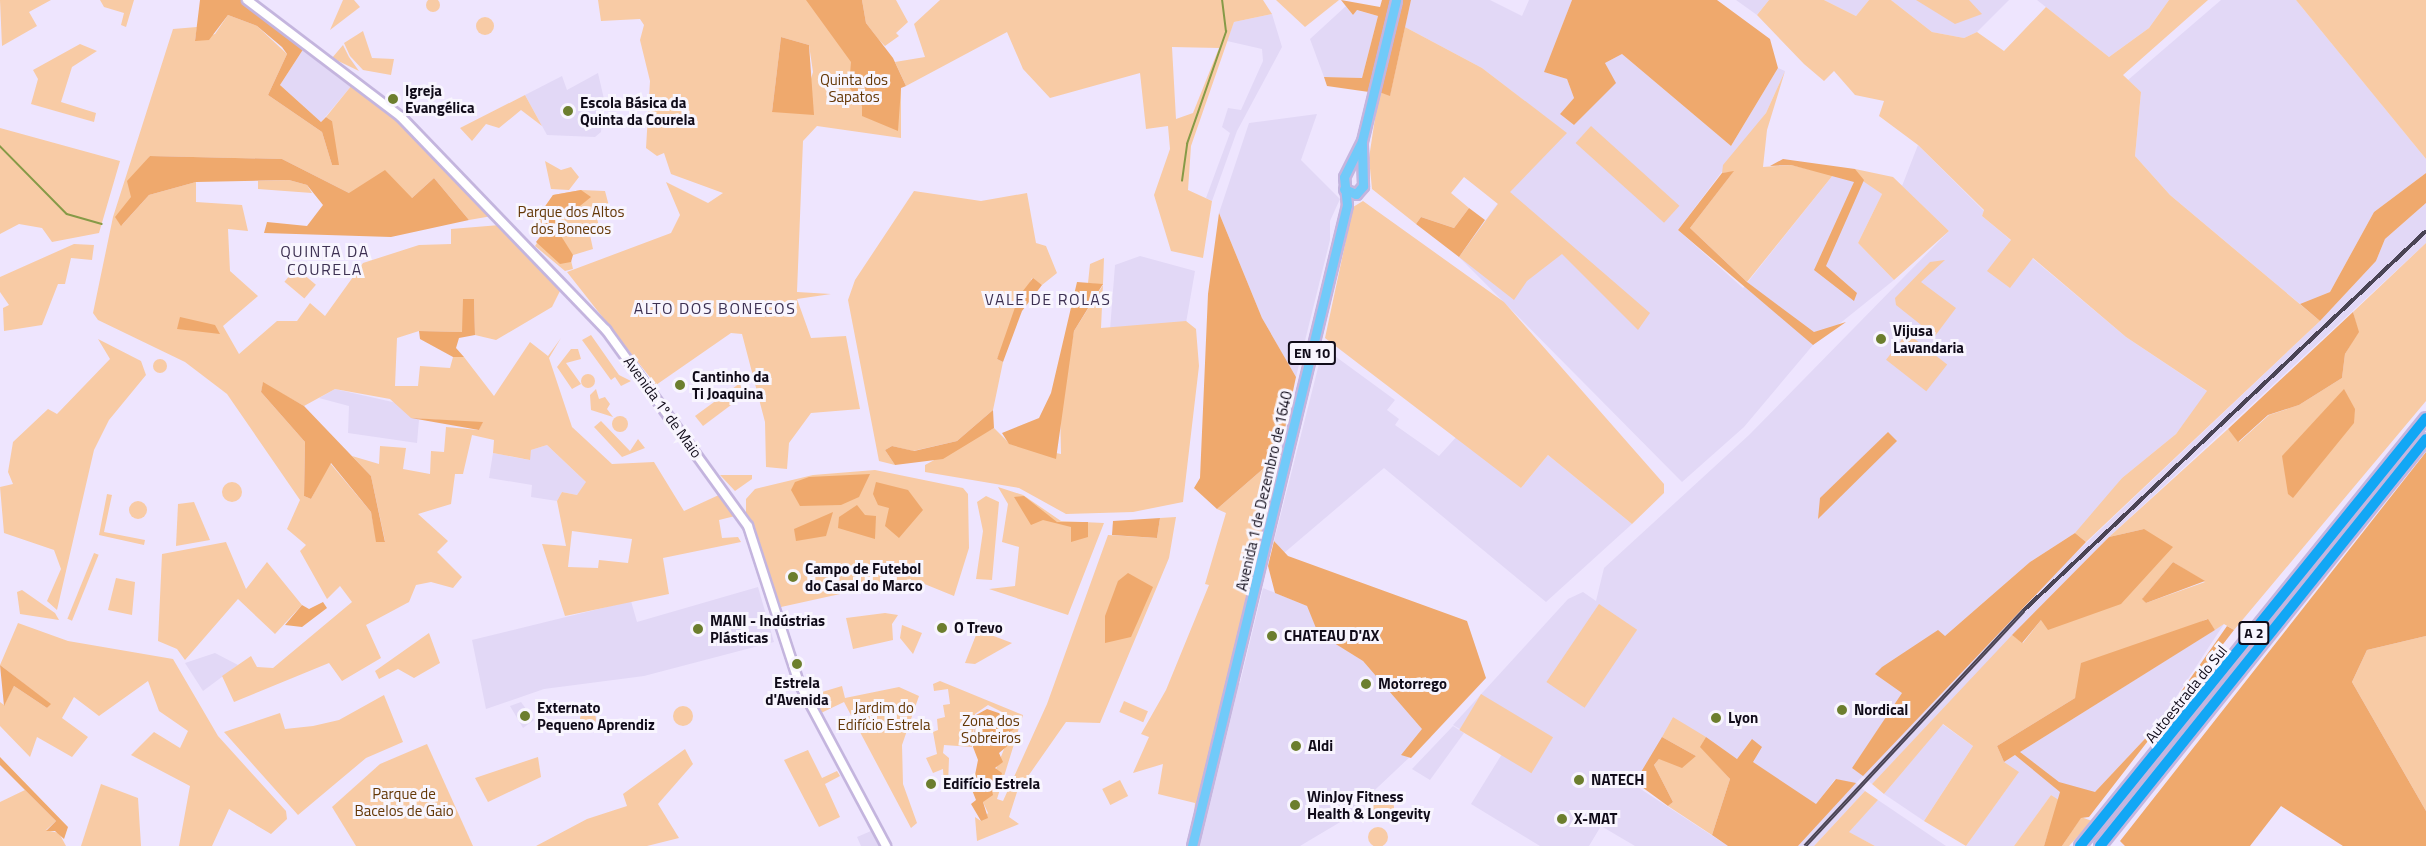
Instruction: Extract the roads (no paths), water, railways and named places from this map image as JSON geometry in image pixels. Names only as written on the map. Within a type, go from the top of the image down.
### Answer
[{"type":"highway","name":"Autoestrada do Sul","points":[[2080,846],[2426,418]]},
{"type":"highway","name":"Autoestrada do Sul","points":[[2100,846],[2426,439]]},
{"type":"main road","points":[[1356,194],[1344,189],[1349,168],[1362,141],[1396,0]]},
{"type":"main road","points":[[1349,168],[1365,171],[1362,141]]},
{"type":"main road","name":"Avenida 1 de Dezembro de 1640","points":[[1347,205],[1356,194],[1365,171]]},
{"type":"main road","name":"Avenida 1 de Dezembro de 1640","points":[[1198,846],[1235,678],[1347,205],[1344,189]]},
{"type":"main road","name":"Avenida 1 de Dezembro de 1640","points":[[1192,846],[1235,678]]},
{"type":"street","name":"Avenida 1º de Maio","points":[[247,0],[401,117],[569,288],[732,501],[748,525],[800,683],[886,846]]},
{"type":"waterway","points":[[1182,181],[1187,144],[1226,32],[1222,0]]},
{"type":"waterway","points":[[0,146],[67,214],[102,224]]},
{"type":"railway","points":[[1805,846],[2023,611],[2426,231]]},
{"type":"place","name":"Igreja Evangélica","points":[[393,99]]},
{"type":"place","name":"Escola Básica da Quinta da Courela","points":[[568,111]]},
{"type":"place","name":"Vijusa Lavandaria","points":[[1881,339]]},
{"type":"place","name":"Cantinho da Ti Joaquina","points":[[680,385]]},
{"type":"place","name":"Campo de Futebol do Casal do Marco","points":[[793,577]]},
{"type":"place","name":"O Trevo","points":[[942,628]]},
{"type":"place","name":"MANI - Indústrias Plásticas","points":[[698,629]]},
{"type":"place","name":"CHATEAU D'AX","points":[[1272,636]]},
{"type":"place","name":"Estrela d'Avenida","points":[[797,664]]},
{"type":"place","name":"Motorrego","points":[[1366,684]]},
{"type":"place","name":"Nordical","points":[[1842,710]]},
{"type":"place","name":"Externato Pequeno Aprendiz","points":[[525,716]]},
{"type":"place","name":"Lyon","points":[[1716,718]]},
{"type":"place","name":"Aldi","points":[[1296,746]]},
{"type":"place","name":"NATECH","points":[[1579,780]]},
{"type":"place","name":"Edifício Estrela","points":[[931,784]]},
{"type":"place","name":"WinJoy Fitness Health & Longevity","points":[[1295,805]]},
{"type":"place","name":"X-MAT","points":[[1562,819]]},
{"type":"district","name":"QUINTA DA COURELA","points":[[325,260]]},
{"type":"district","name":"VALE DE ROLAS","points":[[1048,299]]},
{"type":"district","name":"ALTO DOS BONECOS","points":[[715,308]]},
{"type":"park label","name":"Quinta dos Sapatos","points":[[854,88]]},
{"type":"park label","name":"Parque dos Altos dos Bonecos","points":[[571,220]]},
{"type":"park label","name":"Jardim do Edifício Estrela","points":[[884,716]]},
{"type":"park label","name":"Zona dos Sobreiros","points":[[991,728]]},
{"type":"park label","name":"Parque de Bacelos de Gaio","points":[[404,802]]}]
